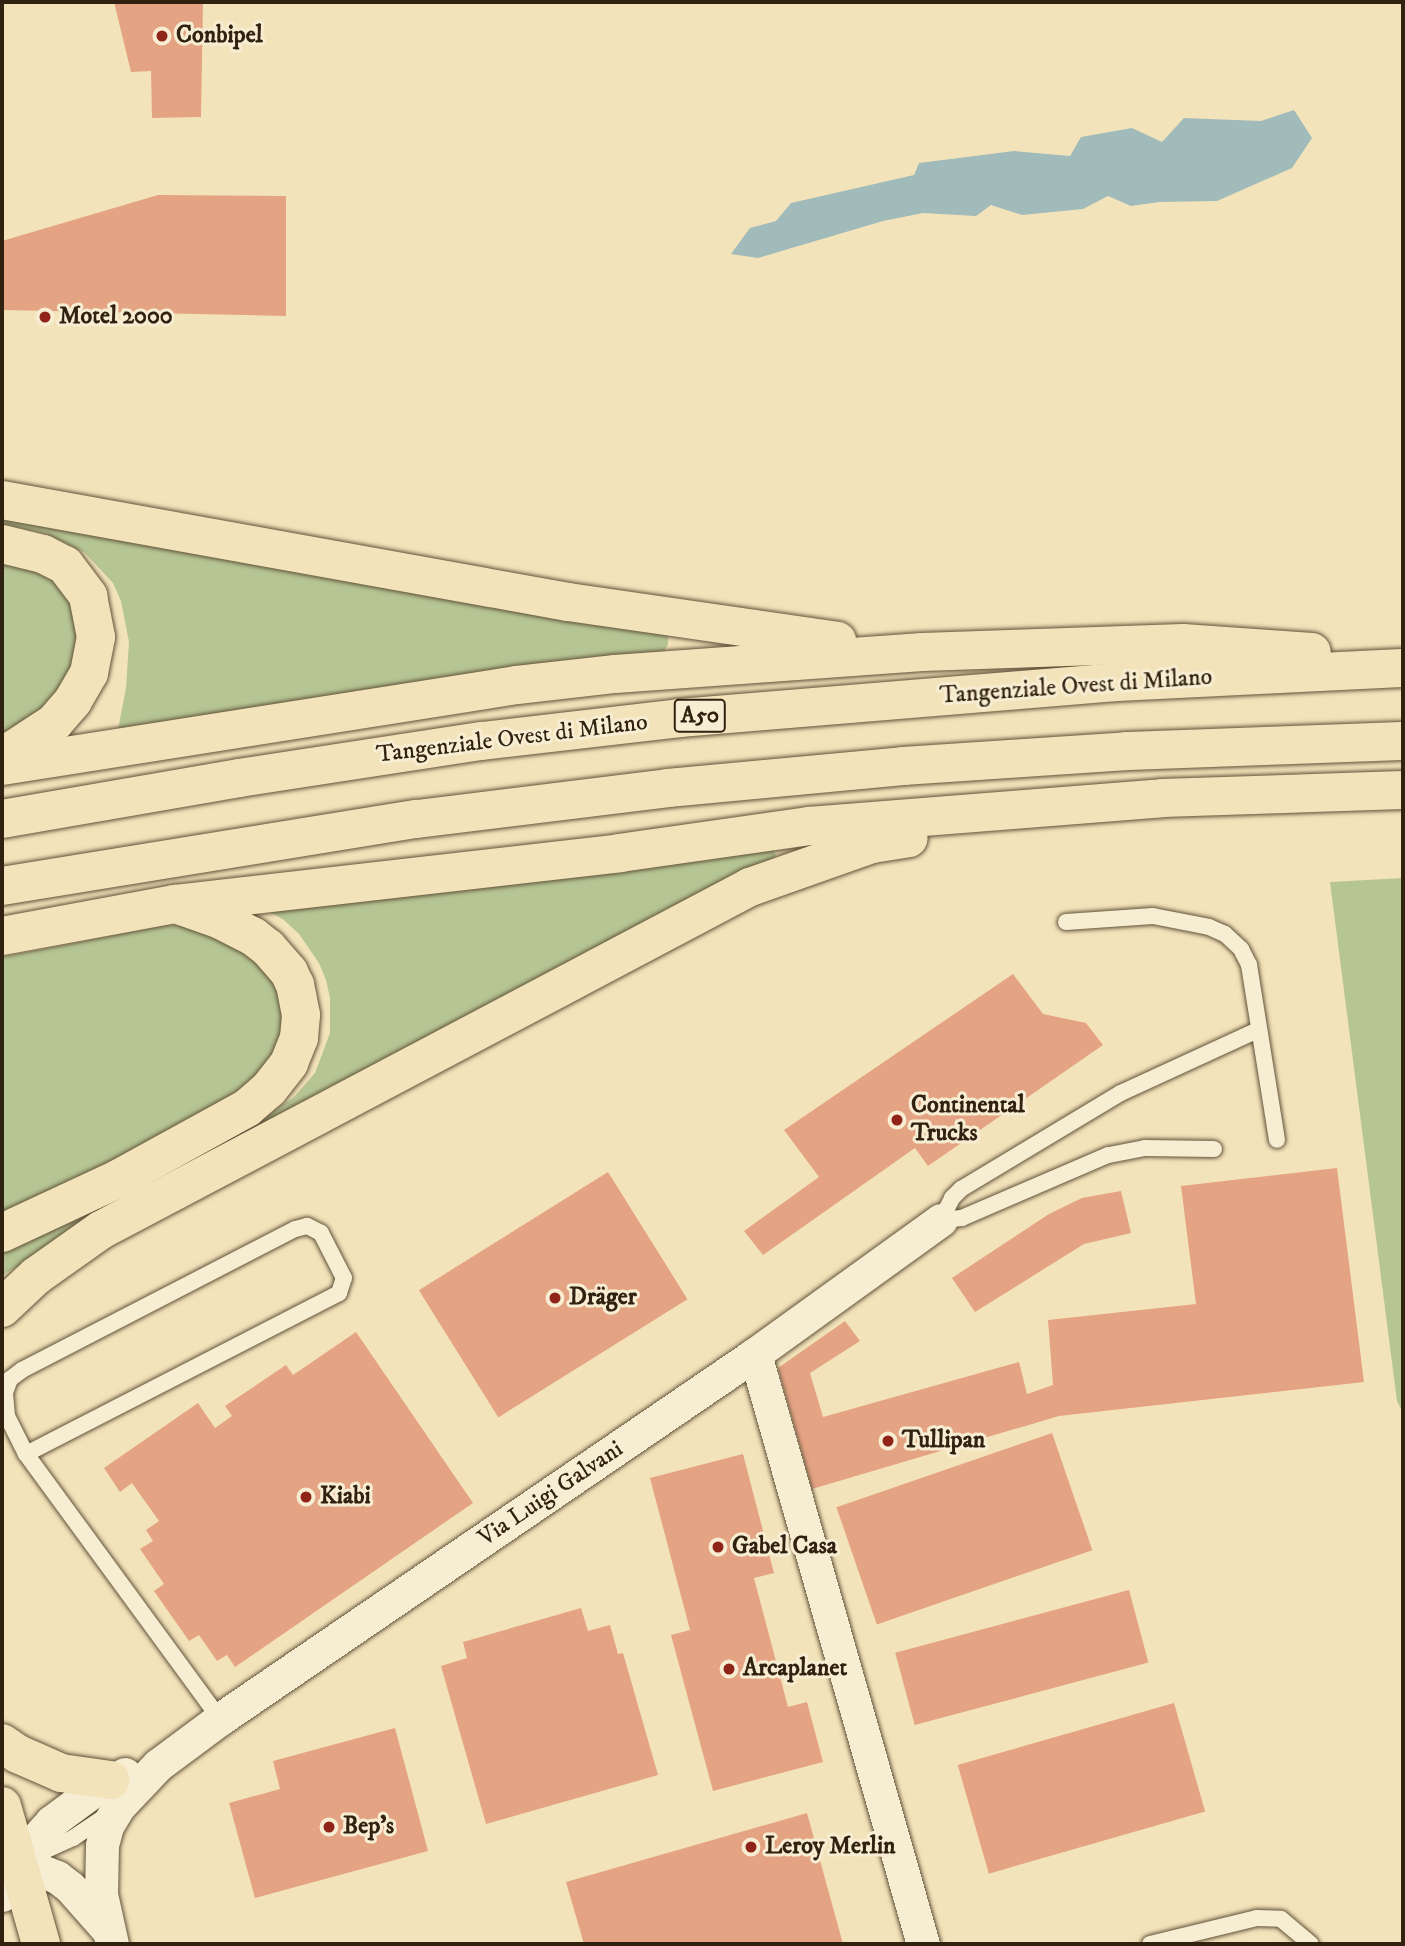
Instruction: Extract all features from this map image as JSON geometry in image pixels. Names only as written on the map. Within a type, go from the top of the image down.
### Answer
[{"type":"main road","points":[[2,500],[568,602],[922,652]]},
{"type":"main road","points":[[2,544],[43,554],[65,565],[88,596],[96,637],[89,673],[81,691],[67,709],[54,723],[2,757]]},
{"type":"main road","points":[[2,766],[581,677],[922,652],[1184,643],[1304,651],[1400,668]]},
{"type":"main road","name":"Tangenziale Ovest di Milano","points":[[2,819],[239,778],[468,743],[667,719],[1116,682],[1400,668]]},
{"type":"main road","points":[[2,886],[417,819],[668,788],[903,766],[1127,751],[1403,741]]},
{"type":"main road","points":[[2,936],[175,904],[620,853],[808,826],[1162,798],[1403,790]]},
{"type":"main road","points":[[2,1308],[36,1276],[101,1230],[750,887],[872,844],[1162,798]]},
{"type":"main road","points":[[2,1233],[118,1179],[240,1112],[269,1089],[289,1063],[299,1038],[301,1015],[295,985],[289,972],[268,948],[247,933],[175,904]]},
{"type":"main road","points":[[2,1742],[18,1754],[115,1793]]},
{"type":"main road","points":[[2,1806],[41,1944]]},
{"type":"street","name":"Via Luigi Galvani","points":[[2,1895],[19,1862],[51,1822],[115,1793],[158,1765],[220,1719],[755,1354],[942,1220]]},
{"type":"street","points":[[755,1354],[923,1944]]},
{"type":"street","points":[[111,1938],[101,1894],[101,1854],[115,1793]]},
{"type":"street","points":[[19,1862],[57,1877],[70,1887],[111,1938]]},
{"type":"lane","points":[[1066,922],[1153,916],[1209,927],[1226,934],[1241,949],[1249,965],[1277,1140]]},
{"type":"lane","points":[[942,1220],[952,1198],[961,1189],[995,1168],[1121,1093],[1258,1030]]},
{"type":"lane","points":[[942,1220],[962,1218],[1108,1155],[1145,1148],[1214,1149]]},
{"type":"lane","points":[[26,1454],[339,1293],[344,1278],[321,1233],[307,1226],[295,1229],[22,1370],[10,1379],[5,1393],[7,1416],[26,1454],[220,1719]]},
{"type":"lane","points":[[1150,1944],[1257,1918],[1282,1919],[1311,1944]]},
{"type":"green space","points":[[2,515],[663,630],[668,636],[668,644],[664,652],[118,730],[126,688],[129,642],[121,601],[113,583],[85,553],[45,533],[2,524]]},
{"type":"green space","points":[[2,559],[19,562],[58,581],[85,623],[64,695],[2,745]]},
{"type":"green space","points":[[773,847],[776,856],[770,863],[2,1275],[2,1251],[248,1129],[294,1097],[315,1073],[330,1033],[330,998],[326,980],[319,963],[299,934],[284,920],[263,908]]},
{"type":"green space","points":[[1403,878],[1403,1413],[1397,1401],[1330,882]]},
{"type":"green space","points":[[168,925],[193,927],[239,937],[289,1005],[268,1079],[2,1221],[2,957]]},
{"type":"water","points":[[1294,110],[1312,138],[1292,168],[1217,201],[1159,202],[1131,206],[1108,196],[1083,209],[1022,215],[991,205],[976,216],[923,213],[883,221],[758,258],[731,254],[750,228],[776,221],[791,203],[914,175],[919,163],[1014,151],[1070,156],[1081,137],[1132,128],[1162,142],[1184,118],[1261,121]]},
{"type":"building","name":"Conbipel","points":[[114,2],[203,2],[201,117],[152,118],[151,71],[131,72]]},
{"type":"building","points":[[158,195],[286,196],[286,316],[2,310],[2,241]]},
{"type":"building","name":"Continental Trucks","points":[[1013,974],[1043,1014],[1086,1023],[1103,1045],[928,1166],[915,1148],[763,1255],[744,1231],[819,1177],[784,1130]]},
{"type":"building","points":[[1337,1168],[1364,1382],[1059,1416],[812,1489],[778,1368],[845,1321],[860,1341],[810,1373],[823,1417],[1019,1362],[1027,1394],[1053,1385],[1048,1320],[1196,1304],[1181,1186]]},
{"type":"building","name":"Dräger","points":[[608,1172],[687,1299],[498,1417],[419,1290]]},
{"type":"building","points":[[1121,1191],[1131,1233],[1084,1244],[975,1312],[952,1278],[1049,1214],[1082,1198]]},
{"type":"building","name":"Kiabi","points":[[356,1332],[473,1503],[235,1667],[227,1655],[217,1661],[199,1635],[189,1641],[154,1591],[164,1584],[140,1549],[153,1541],[146,1530],[159,1521],[132,1483],[120,1492],[104,1468],[198,1403],[215,1428],[232,1416],[225,1406],[286,1365],[293,1375]]},
{"type":"building","points":[[1052,1433],[1092,1550],[877,1624],[836,1507]]},
{"type":"building","points":[[743,1454],[774,1573],[754,1578],[788,1707],[807,1702],[823,1762],[713,1791],[671,1635],[690,1630],[650,1478]]},
{"type":"building","points":[[1129,1590],[1148,1662],[915,1725],[895,1653]]},
{"type":"building","points":[[581,1608],[588,1631],[610,1625],[618,1654],[623,1653],[658,1775],[486,1824],[441,1666],[467,1658],[463,1642]]},
{"type":"building","points":[[1174,1703],[1205,1812],[989,1874],[958,1765]]},
{"type":"building","name":"Bep's","points":[[395,1728],[428,1851],[255,1898],[229,1803],[280,1789],[273,1761]]},
{"type":"building","name":"Leroy Merlin","points":[[807,1813],[843,1944],[584,1944],[566,1882]]},
{"type":"place","name":"Conbipel","points":[[162,36]]},
{"type":"place","name":"Motel 2000","points":[[45,317]]},
{"type":"place","name":"Continental Trucks","points":[[897,1120]]},
{"type":"place","name":"Dräger","points":[[555,1298]]},
{"type":"place","name":"Tullipan","points":[[888,1441]]},
{"type":"place","name":"Kiabi","points":[[306,1497]]},
{"type":"place","name":"Gabel Casa","points":[[718,1547]]},
{"type":"place","name":"Arcaplanet","points":[[729,1669]]},
{"type":"place","name":"Bep's","points":[[329,1827]]},
{"type":"place","name":"Leroy Merlin","points":[[751,1847]]}]
